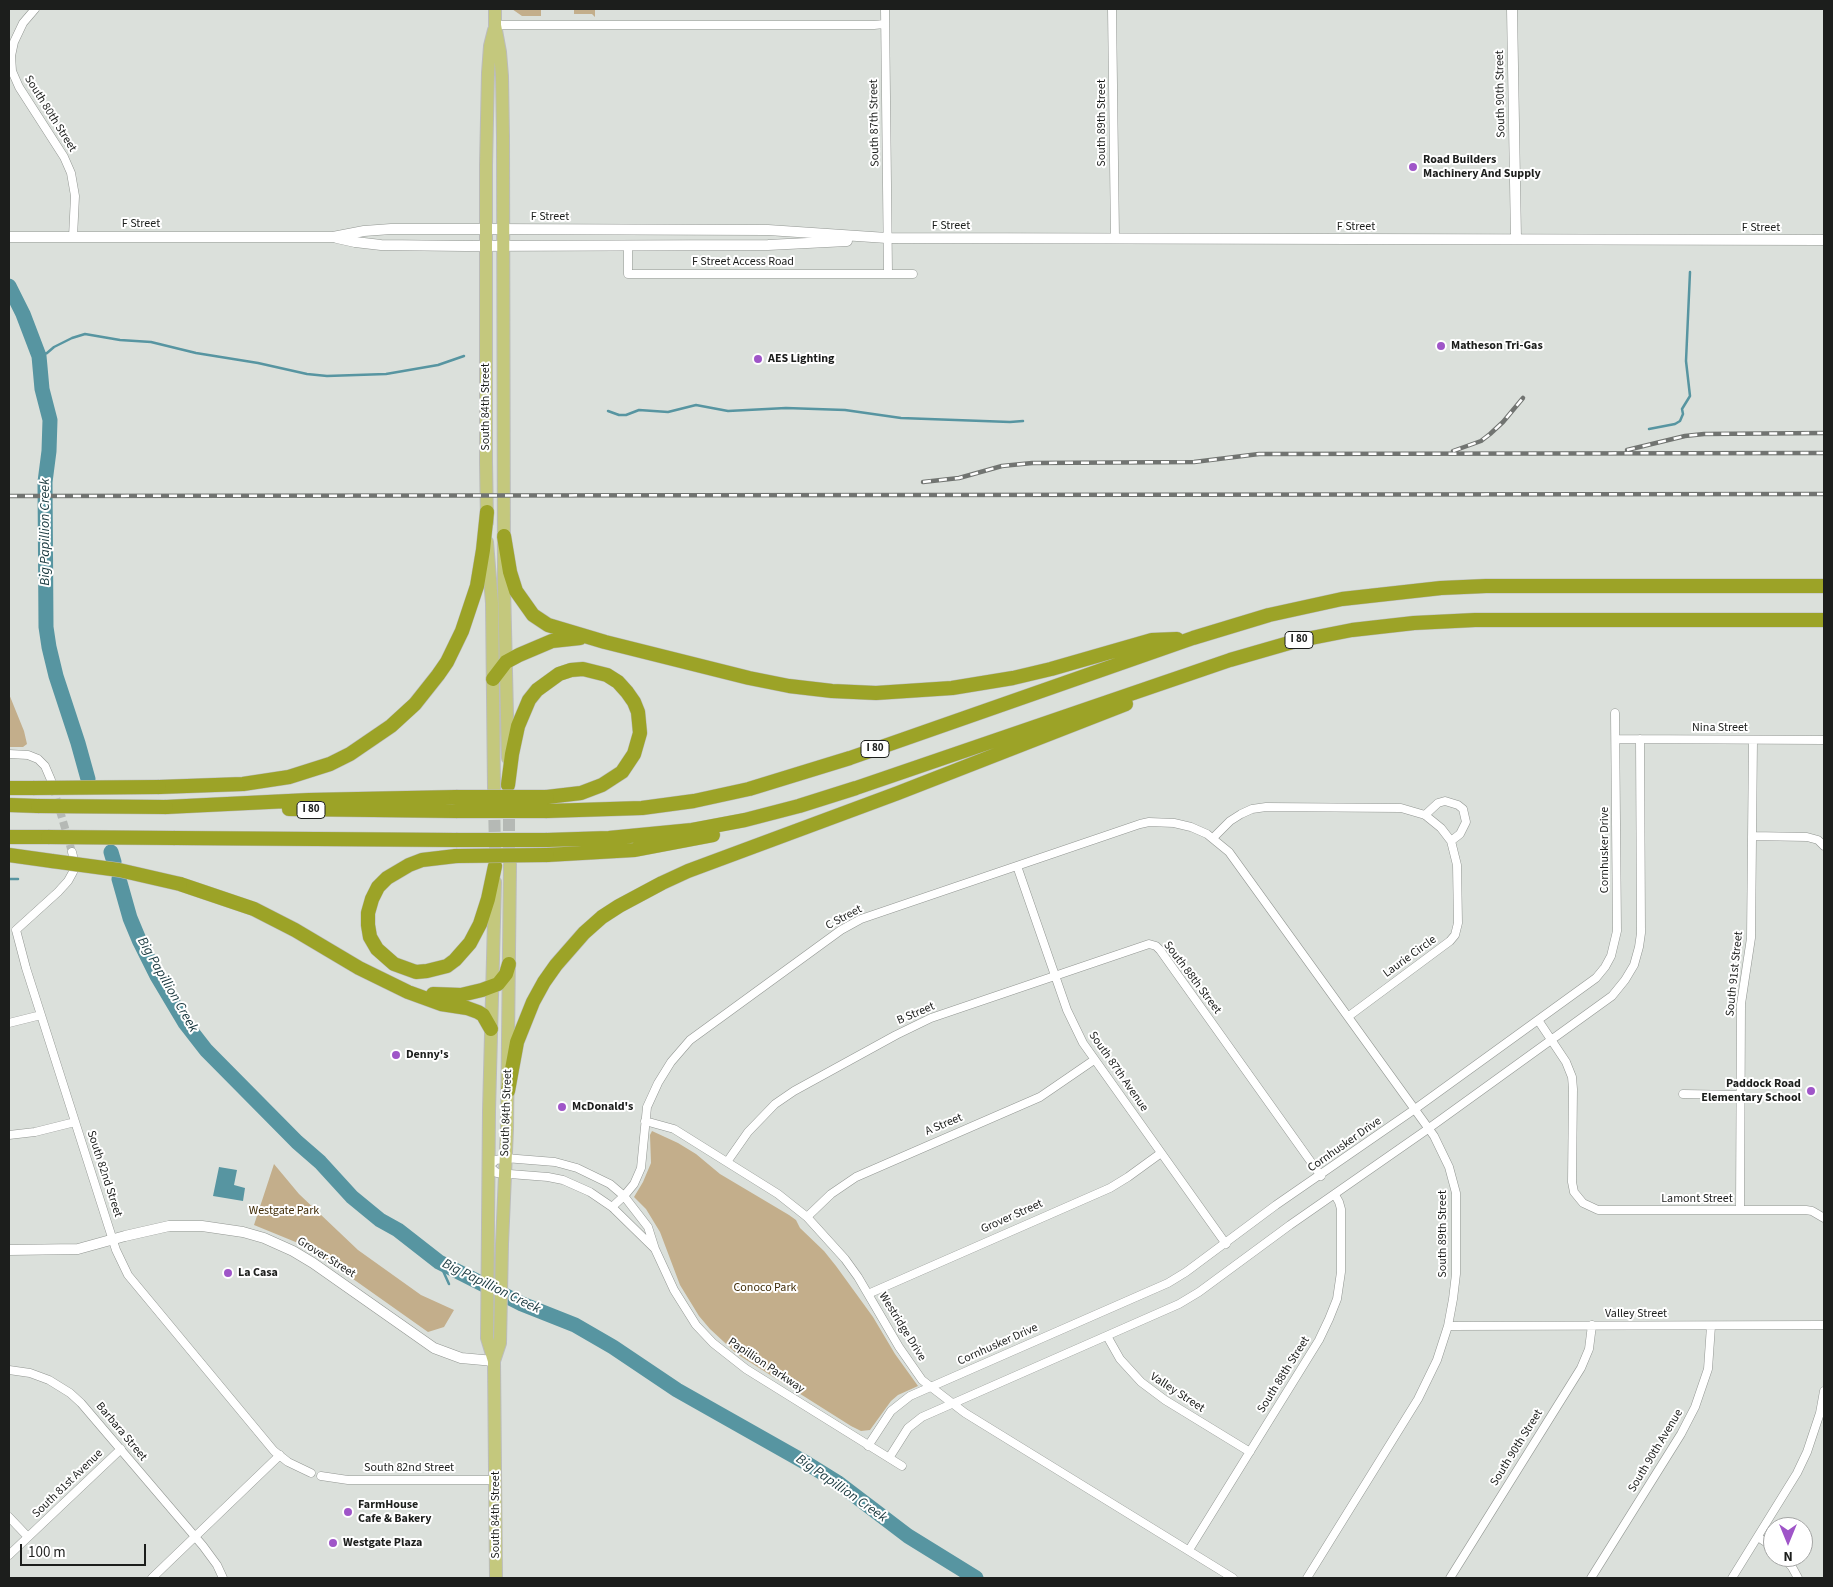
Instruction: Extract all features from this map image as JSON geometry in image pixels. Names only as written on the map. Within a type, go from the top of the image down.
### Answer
[{"type":"highway","points":[[9,788],[159,787],[243,784],[289,777],[330,764],[350,754],[391,726],[415,704],[447,662],[462,631],[477,586],[487,512]]},
{"type":"highway","points":[[504,536],[513,583],[521,599],[533,615],[557,629],[767,682],[832,691],[876,693],[926,691],[978,684],[1051,669],[1152,640],[1193,638]]},
{"type":"highway","name":"I 80","points":[[9,805],[166,807],[456,804],[547,811],[642,808],[694,801],[749,789],[850,758],[1193,638],[1269,615],[1309,606],[1367,596],[1441,588],[1505,586],[1824,586]]},
{"type":"highway","name":"I 80","points":[[9,837],[547,840],[609,838],[682,831],[728,824],[799,806],[1190,673],[1276,646],[1352,630],[1444,621],[1824,620]]},
{"type":"highway","points":[[493,679],[506,662],[552,641],[577,638],[605,642]]},
{"type":"highway","points":[[508,1091],[520,1033],[544,982],[584,933],[602,916],[619,906],[662,882],[688,871],[915,786],[1276,646]]},
{"type":"highway","points":[[456,804],[581,793],[602,785],[622,772],[634,754],[640,733],[638,712],[627,692],[618,682],[607,675],[584,669],[571,670],[559,674],[537,690],[530,700],[518,726],[508,787]]},
{"type":"highway","points":[[495,865],[488,899],[480,924],[470,943],[447,966],[416,972],[394,964],[377,949],[370,937],[368,913],[378,887],[387,878],[422,860],[456,856],[547,856],[634,850],[695,840],[799,806]]},
{"type":"highway","points":[[9,855],[119,870],[180,884],[254,909],[295,930],[347,961],[423,998],[478,1012],[483,1015],[491,1029]]},
{"type":"highway","points":[[392,983],[426,993],[448,996],[472,993],[498,984],[502,980],[509,964]]},
{"type":"main road","name":"South 84th Street","points":[[495,9],[495,25],[502,76],[504,536],[508,787]]},
{"type":"main road","name":"South 84th Street","points":[[494,789],[492,603],[487,512],[486,229],[488,73],[490,46],[495,25]]},
{"type":"main road","name":"South 84th Street","points":[[494,1361],[500,1343],[506,1158],[510,864]]},
{"type":"main road","name":"South 84th Street","points":[[495,865],[487,1338],[494,1361],[496,1578]]},
{"type":"street","name":"South 80th Street","points":[[35,9],[23,24],[14,42],[11,56],[12,71],[19,88],[64,157],[71,173],[76,196],[73,237]]},
{"type":"street","name":"South 87th Street","points":[[885,9],[887,238]]},
{"type":"street","name":"South 89th Street","points":[[1112,9],[1114,238]]},
{"type":"street","name":"South 90th Street","points":[[1512,9],[1516,240]]},
{"type":"street","points":[[495,25],[884,24]]},
{"type":"street","name":"F Street","points":[[9,237],[334,237],[364,231],[391,229],[504,229],[768,230],[887,238]]},
{"type":"street","name":"F Street","points":[[334,237],[381,245],[486,246],[768,245],[887,238],[1824,240]]},
{"type":"street","points":[[887,238],[888,273]]},
{"type":"street","name":"F Street Access Road","points":[[628,245],[628,274],[913,274]]},
{"type":"street","name":"Cornhusker Drive","points":[[868,1446],[886,1417],[910,1396],[1168,1283],[1186,1272],[1276,1205],[1321,1176],[1596,978],[1605,967],[1614,950],[1617,932],[1615,714]]},
{"type":"street","name":"Nina Street","points":[[1616,739],[1824,740]]},
{"type":"street","points":[[889,1458],[906,1431],[922,1417],[1179,1304],[1199,1292],[1612,996],[1625,980],[1637,957],[1641,933],[1640,739]]},
{"type":"street","name":"South 91st Street","points":[[1740,1210],[1741,1004],[1751,938],[1753,740]]},
{"type":"street","points":[[9,754],[34,757],[42,762],[50,778]]},
{"type":"street","points":[[1425,815],[1438,803],[1445,801],[1458,804],[1462,809],[1466,822],[1460,834],[1450,841]]},
{"type":"street","name":"Laurie Circle","points":[[1213,838],[1230,821],[1241,814],[1266,807],[1394,808],[1425,815],[1441,828],[1450,841],[1456,856],[1458,923],[1455,935],[1450,941],[1348,1016]]},
{"type":"street","name":"C Street","points":[[612,1207],[634,1184],[641,1168],[647,1107],[658,1083],[684,1046],[841,930],[861,919],[1149,822],[1182,824],[1213,838]]},
{"type":"street","points":[[1752,836],[1807,837],[1818,840],[1824,846]]},
{"type":"street","name":"South 89th Street","points":[[1213,838],[1229,852],[1429,1128],[1446,1158],[1456,1192],[1456,1274],[1448,1326],[1437,1360],[1418,1399],[1307,1578]]},
{"type":"street","name":"South 87th Avenue","points":[[1017,866],[1074,1027],[1094,1060],[1226,1244]]},
{"type":"street","name":"South 82nd Street","points":[[73,872],[58,892],[13,930],[22,952],[122,1265],[134,1285],[280,1456],[311,1473]]},
{"type":"street","name":"B Street","points":[[727,1162],[760,1118],[775,1104],[916,1024],[1149,944]]},
{"type":"street","name":"South 88th Street","points":[[1149,944],[1156,946],[1160,950],[1321,1176]]},
{"type":"street","points":[[9,1023],[41,1015]]},
{"type":"street","points":[[1538,1020],[1552,1040]]},
{"type":"street","name":"Lamont Street","points":[[1552,1040],[1566,1062],[1572,1077],[1572,1182],[1574,1192],[1582,1203],[1598,1210],[1806,1210],[1812,1211],[1824,1218]]},
{"type":"street","name":"A Street","points":[[807,1217],[831,1194],[856,1177],[1040,1097],[1094,1060]]},
{"type":"street","points":[[1683,1094],[1740,1095]]},
{"type":"street","name":"Westridge Drive","points":[[645,1121],[674,1129],[778,1194],[807,1217],[845,1259],[909,1363],[922,1380],[965,1413],[1233,1578]]},
{"type":"street","points":[[9,1136],[76,1122]]},
{"type":"street","name":"Grover Street","points":[[868,1294],[1110,1188],[1128,1178],[1161,1153]]},
{"type":"street","name":"Papillion Parkway","points":[[655,1249],[612,1207],[590,1192],[563,1180],[548,1176],[505,1175],[497,1173],[489,1166],[496,1160],[506,1158],[555,1162],[577,1168],[610,1184],[624,1196],[648,1227],[655,1249],[682,1305],[696,1325],[713,1343],[746,1369],[902,1466]]},
{"type":"street","name":"South 88th Street","points":[[1189,1550],[1319,1340],[1337,1299],[1341,1272],[1341,1209],[1335,1195]]},
{"type":"street","name":"Grover Street","points":[[9,1250],[70,1250],[155,1228],[184,1226],[221,1228],[264,1238],[293,1251],[434,1348],[461,1358],[494,1361]]},
{"type":"street","name":"South 90th Street","points":[[1450,1578],[1581,1368],[1589,1349],[1592,1325]]},
{"type":"street","name":"Valley Street","points":[[1448,1326],[1824,1325]]},
{"type":"street","name":"South 90th Avenue","points":[[1591,1578],[1681,1434],[1695,1407],[1708,1369],[1711,1326]]},
{"type":"street","name":"Valley Street","points":[[1107,1336],[1130,1372],[1151,1391],[1250,1452]]},
{"type":"street","name":"Barbara Street","points":[[9,1370],[39,1376],[70,1393],[81,1403],[195,1537],[217,1565],[223,1578]]},
{"type":"street","points":[[1732,1578],[1797,1474],[1807,1452],[1820,1413],[1824,1391]]},
{"type":"street","name":"South 81st Avenue","points":[[9,1555],[120,1449]]},
{"type":"street","points":[[152,1578],[280,1456]]},
{"type":"street","name":"South 82nd Street","points":[[321,1476],[348,1480],[496,1480]]},
{"type":"street","points":[[9,1517],[28,1537]]},
{"type":"street","points":[[1758,1536],[1763,1540]]},
{"type":"street","points":[[1791,1567],[1798,1578]]},
{"type":"green space","points":[[512,9],[541,10],[541,16],[522,16]]},
{"type":"green space","points":[[574,9],[595,9],[595,17],[592,14],[574,14]]},
{"type":"green space","points":[[9,694],[24,731],[27,744],[23,747],[9,747]]},
{"type":"green space","name":"Conoco Park","points":[[652,1131],[696,1154],[720,1174],[796,1220],[800,1228],[824,1251],[836,1266],[873,1317],[895,1354],[918,1386],[898,1395],[891,1401],[870,1430],[861,1431],[851,1426],[737,1354],[699,1316],[680,1285],[660,1232],[646,1209],[634,1197],[651,1163],[650,1135]]},
{"type":"green space","name":"Westgate Park","points":[[274,1164],[299,1194],[358,1250],[421,1295],[454,1310],[444,1327],[428,1332],[322,1257],[298,1243],[254,1225]]},
{"type":"water","points":[[219,1167],[237,1170],[234,1185],[245,1188],[243,1201],[213,1196]]},
{"type":"waterway","points":[[1649,429],[1675,424],[1680,421],[1683,414],[1682,409],[1690,396],[1686,361],[1690,272]]},
{"type":"waterway","name":"Big Papillion Creek","points":[[9,286],[23,314],[39,356],[42,389],[50,420],[45,482],[46,627],[56,676],[88,779]]},
{"type":"waterway","points":[[39,356],[72,338],[85,334],[120,340],[151,342],[196,353],[327,376],[386,374],[438,365],[464,356]]},
{"type":"waterway","points":[[608,411],[619,415],[626,415],[639,410],[668,412],[696,405],[728,411],[786,408],[845,410],[901,418],[1023,421]]},
{"type":"waterway","name":"Big Papillion Creek","points":[[111,852],[114,862]]},
{"type":"waterway","points":[[9,879],[18,879]]},
{"type":"waterway","name":"Big Papillion Creek","points":[[119,879],[130,918],[140,942],[157,976],[185,1023],[206,1050],[297,1142],[320,1162],[352,1197],[380,1220],[398,1230],[439,1262],[522,1304],[575,1325],[613,1347],[677,1390],[808,1464],[837,1482],[908,1536],[976,1578]]},
{"type":"waterway","points":[[439,1262],[449,1284]]},
{"type":"tunnel","points":[[53,787],[72,852]]},
{"type":"tunnel","points":[[509,801],[509,849]]},
{"type":"tunnel","points":[[494,802],[495,849]]},
{"type":"railway","points":[[1453,451],[1481,441],[1503,422],[1523,398]]},
{"type":"railway","points":[[1627,450],[1685,436],[1704,434],[1824,433]]},
{"type":"railway","points":[[923,482],[959,478],[1002,466],[1032,463],[1194,462],[1259,454],[1824,453]]},
{"type":"railway","points":[[9,496],[1824,494]]},
{"type":"place","name":"Road Builders Machinery And Supply","points":[[1413,167]]},
{"type":"place","name":"Matheson Tri-Gas","points":[[1441,346]]},
{"type":"place","name":"AES Lighting","points":[[758,359]]},
{"type":"place","name":"Denny's","points":[[396,1055]]},
{"type":"place","name":"Paddock Road Elementary School","points":[[1811,1091]]},
{"type":"place","name":"McDonald's","points":[[562,1107]]},
{"type":"place","name":"La Casa","points":[[228,1273]]},
{"type":"place","name":"FarmHouse Cafe & Bakery","points":[[348,1512]]},
{"type":"place","name":"Westgate Plaza","points":[[333,1543]]}]
